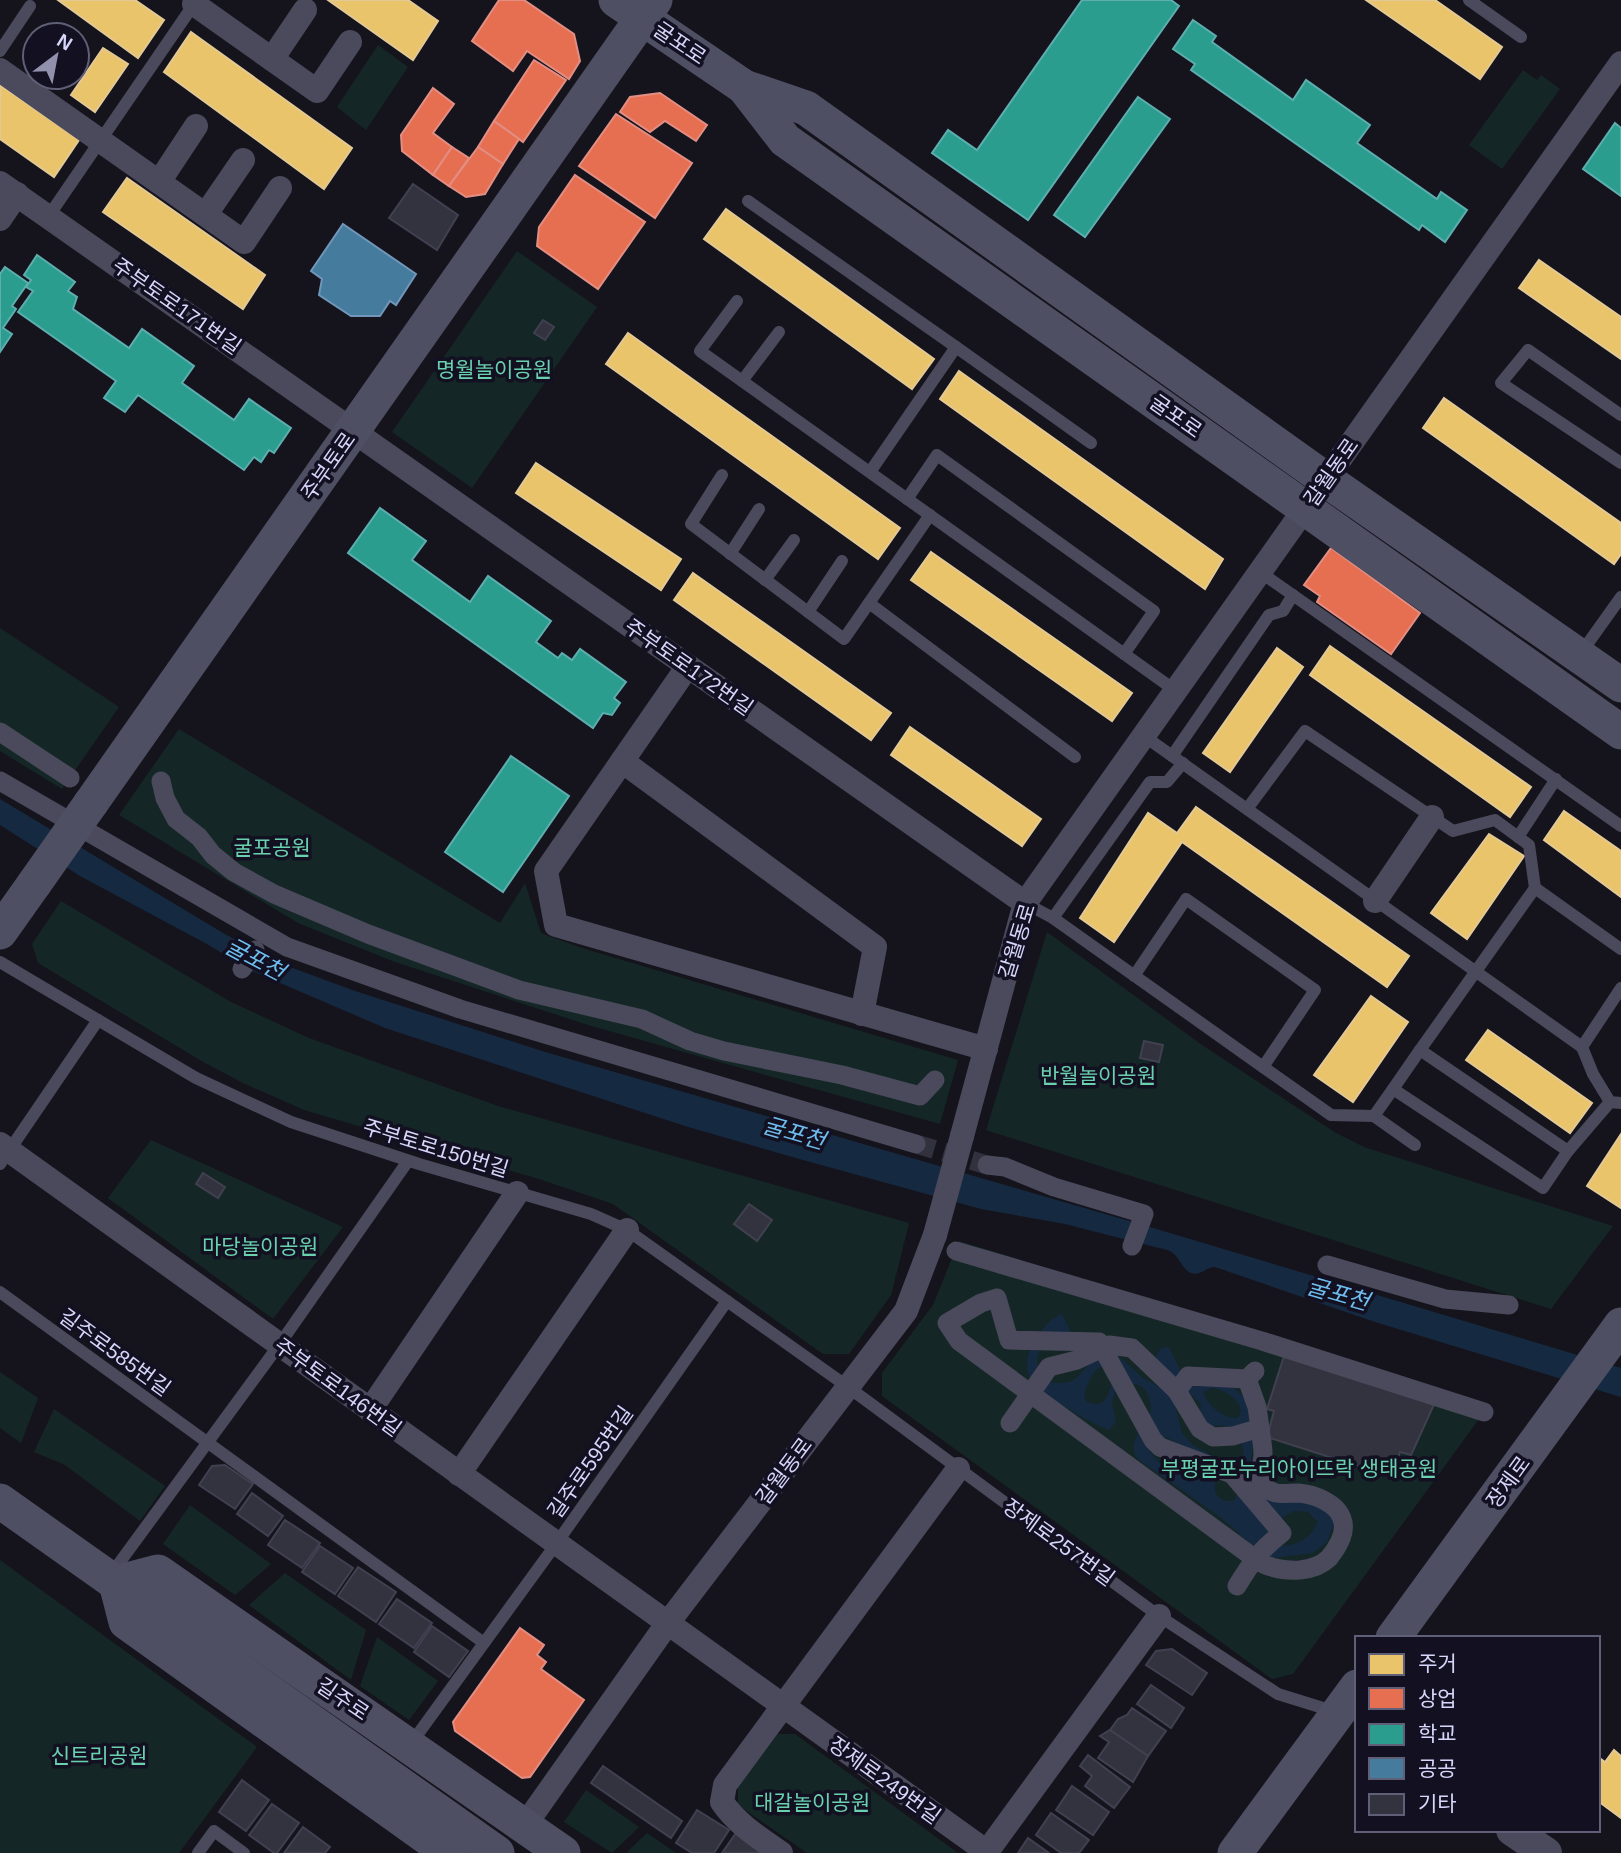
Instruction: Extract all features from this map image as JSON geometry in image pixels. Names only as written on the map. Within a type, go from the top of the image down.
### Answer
[{"type":"main road","name":"굴포로","points":[[638,6],[744,87],[785,141],[1621,732]]},
{"type":"main road","name":"주부토로","points":[[0,932],[34,884],[80,790],[353,431],[638,6]]},
{"type":"main road","name":"굴포로","points":[[744,87],[806,108],[1325,479],[1621,685]]},
{"type":"main road","name":"장제로","points":[[1394,1636],[1618,1329]]},
{"type":"main road","name":"길주로","points":[[0,1501],[497,1853]]},
{"type":"main road","name":"길주로","points":[[112,1580],[158,1572],[563,1853]]},
{"type":"main road","points":[[112,1580],[126,1622],[449,1853]]},
{"type":"main road","points":[[1235,1853],[1350,1708]]},
{"type":"street","points":[[193,1],[317,91],[350,42]]},
{"type":"street","points":[[272,59],[305,10]]},
{"type":"street","name":"갈월동로","points":[[526,1825],[667,1624],[906,1311],[935,1235],[1025,903],[1621,63]]},
{"type":"street","points":[[0,71],[21,79]]},
{"type":"street","points":[[44,91],[101,141],[244,242],[280,188]]},
{"type":"street","points":[[159,182],[196,126]]},
{"type":"street","points":[[206,214],[243,160]]},
{"type":"street","points":[[0,219],[8,188]]},
{"type":"street","name":"주부토로171번길","points":[[8,188],[353,431]]},
{"type":"street","name":"주부토로172번길","points":[[353,431],[1025,903]]},
{"type":"street","points":[[688,666],[546,872],[556,925],[986,1049]]},
{"type":"street","points":[[0,732],[80,790]]},
{"type":"street","points":[[622,761],[875,947],[862,1014]]},
{"type":"street","points":[[0,781],[287,947],[460,1009],[916,1144]]},
{"type":"street","points":[[161,781],[165,798],[176,819],[234,872],[274,894],[368,934],[475,966],[519,990],[642,1019],[690,1041],[724,1051],[842,1075],[920,1096],[935,1080]]},
{"type":"street","points":[[1375,901],[1432,817]]},
{"type":"street","points":[[242,969],[255,950]]},
{"type":"street","name":"주부토로146번길","points":[[3,1153],[279,1345],[667,1624]]},
{"type":"street","points":[[986,1165],[1005,1167],[1054,1187],[1144,1214],[1132,1247]]},
{"type":"street","points":[[370,1410],[517,1193]]},
{"type":"street","points":[[459,1474],[627,1230]]},
{"type":"street","points":[[956,1251],[1262,1341],[1484,1412]]},
{"type":"street","points":[[1327,1265],[1446,1299],[1509,1305]]},
{"type":"street","points":[[1181,1385],[1251,1375],[1263,1459],[1259,1474],[1261,1482],[1268,1490],[1281,1494],[1298,1493],[1314,1497],[1334,1506],[1341,1514],[1344,1524],[1337,1546],[1323,1563],[1311,1568],[1284,1570],[1263,1564],[1265,1545],[1232,1475],[1160,1447],[1153,1440],[1099,1342],[1009,1340],[997,1298],[981,1303],[947,1323],[959,1342],[1036,1386],[1265,1545]]},
{"type":"street","points":[[1112,1365],[1109,1345],[1132,1348],[1181,1385],[1200,1429],[1213,1437],[1233,1436],[1257,1429]]},
{"type":"street","points":[[1010,1423],[1049,1367],[1077,1360],[1112,1365]]},
{"type":"street","points":[[781,1853],[741,1826],[722,1801],[725,1785],[958,1469]]},
{"type":"street","points":[[1237,1586],[1265,1545]]},
{"type":"street","name":"장제로249번길","points":[[667,1624],[987,1853],[1159,1616]]},
{"type":"street","points":[[1515,1832],[1546,1853]]},
{"type":"lane","points":[[1469,0],[1521,37]]},
{"type":"lane","points":[[48,217],[193,1]]},
{"type":"lane","points":[[0,51],[30,6]]},
{"type":"lane","points":[[748,201],[1091,443]]},
{"type":"lane","points":[[737,301],[700,351],[1176,691]]},
{"type":"lane","points":[[742,381],[779,332]]},
{"type":"lane","points":[[870,472],[956,348]]},
{"type":"lane","points":[[1621,415],[1528,351],[1501,383],[1621,463]]},
{"type":"lane","points":[[907,499],[937,456],[1045,533],[1154,611],[1124,654]]},
{"type":"lane","points":[[722,475],[691,524],[844,639],[930,515]]},
{"type":"lane","points":[[730,554],[759,509]]},
{"type":"lane","points":[[765,580],[794,540]]},
{"type":"lane","points":[[808,612],[842,561]]},
{"type":"lane","points":[[1260,572],[1621,826]]},
{"type":"lane","points":[[1053,918],[1150,782],[1167,782],[1178,759],[1269,615],[1283,611],[1293,595]]},
{"type":"lane","points":[[1579,656],[1621,597]]},
{"type":"lane","points":[[869,603],[1074,757]]},
{"type":"lane","points":[[1247,809],[1305,731],[1453,831],[1495,820],[1529,845],[1535,888],[1374,1116]]},
{"type":"lane","points":[[1144,736],[1582,1048],[1593,1074],[1616,1102],[1568,1151],[1543,1188],[1393,1089]]},
{"type":"lane","points":[[1518,837],[1556,779]]},
{"type":"lane","points":[[1535,888],[1621,949]]},
{"type":"lane","points":[[1134,976],[1186,899],[1283,967],[1315,990],[1263,1067]]},
{"type":"lane","points":[[1025,903],[1053,918],[1331,1115],[1374,1116],[1415,1144]]},
{"type":"lane","name":"주부토로150번길","points":[[0,962],[196,1078],[291,1122],[408,1161],[591,1214],[627,1230],[848,1387]]},
{"type":"lane","points":[[1582,1048],[1621,988]]},
{"type":"lane","points":[[3,1153],[98,1020]]},
{"type":"lane","points":[[1420,1050],[1568,1151]]},
{"type":"lane","points":[[112,1580],[408,1161]]},
{"type":"lane","name":"길주로585번길","points":[[0,1292],[484,1643]]},
{"type":"lane","name":"길주로595번길","points":[[410,1745],[727,1301]]},
{"type":"lane","name":"장제로257번길","points":[[848,1387],[1159,1616],[1278,1694],[1350,1708]]},
{"type":"lane","points":[[198,1853],[214,1831],[244,1853]]},
{"type":"green space","points":[[378,45],[408,67],[366,130],[337,107]]},
{"type":"green space","points":[[1523,70],[1537,80],[1541,75],[1560,89],[1502,169],[1469,145]]},
{"type":"green space","name":"명월놀이공원","points":[[517,251],[597,307],[472,488],[392,432]]},
{"type":"green space","points":[[0,628],[119,707],[62,789],[0,751]]},
{"type":"green space","name":"굴포공원","points":[[179,729],[500,923],[525,883],[541,933],[582,948],[958,1060],[940,1124],[588,1025],[395,962],[298,923],[119,815]]},
{"type":"green space","points":[[61,901],[231,1002],[309,1038],[498,1106],[909,1223],[891,1295],[849,1354],[823,1354],[613,1204],[539,1179],[304,1110],[243,1083],[38,963],[32,944]]},
{"type":"green space","name":"반월놀이공원","points":[[1047,932],[1202,1045],[1336,1133],[1364,1147],[1613,1226],[1551,1309],[986,1130]]},
{"type":"green space","name":"마당놀이공원","points":[[151,1140],[343,1227],[273,1319],[108,1198]]},
{"type":"green space","name":"부평굴포누리아이뜨락 생태공원","points":[[959,1241],[1490,1404],[1293,1674],[1272,1679],[882,1396],[882,1373],[933,1305]]},
{"type":"green space","points":[[0,1372],[38,1398],[21,1443],[0,1428]]},
{"type":"green space","points":[[54,1409],[165,1486],[140,1521],[65,1465],[34,1452]]},
{"type":"green space","points":[[190,1505],[271,1564],[235,1595],[163,1544]]},
{"type":"green space","name":"신트리공원","points":[[0,1560],[257,1747],[179,1853],[0,1853]]},
{"type":"green space","points":[[285,1573],[366,1630],[351,1680],[249,1605]]},
{"type":"green space","points":[[377,1637],[438,1681],[409,1720],[360,1686]]},
{"type":"green space","name":"대갈놀이공원","points":[[778,1734],[795,1734],[958,1853],[807,1853],[738,1805],[738,1785]]},
{"type":"green space","points":[[586,1790],[639,1827],[612,1853],[564,1822]]},
{"type":"green space","points":[[647,1833],[676,1853],[626,1853]]},
{"type":"water","name":"굴포천","points":[[0,799],[223,933],[279,963],[355,991],[542,1051],[1133,1222],[1621,1368],[1621,1397],[1372,1321],[1215,1267],[1199,1273],[1190,1273],[1174,1254],[1167,1250],[1065,1224],[981,1209],[803,1160],[685,1126],[385,1028],[252,971],[80,876],[0,825]]},
{"type":"water","points":[[1062,1314],[1071,1333],[1069,1349],[1040,1349],[1038,1367],[1049,1382],[1067,1383],[1078,1377],[1098,1357],[1115,1353],[1143,1378],[1168,1392],[1175,1406],[1182,1433],[1194,1446],[1220,1460],[1215,1480],[1216,1493],[1224,1500],[1233,1501],[1242,1482],[1243,1451],[1239,1436],[1228,1427],[1209,1427],[1200,1417],[1201,1404],[1156,1361],[1156,1356],[1161,1348],[1169,1347],[1183,1376],[1231,1386],[1244,1397],[1247,1404],[1253,1446],[1250,1468],[1253,1486],[1299,1498],[1321,1508],[1334,1524],[1327,1542],[1313,1553],[1273,1558],[1259,1551],[1220,1517],[1139,1460],[1135,1454],[1135,1442],[1151,1412],[1149,1396],[1137,1384],[1116,1389],[1112,1402],[1116,1422],[1109,1430],[1052,1399],[1033,1383],[1027,1367],[1031,1348],[1044,1328]],"holes":[[[1115,1362],[1109,1393],[1101,1403],[1094,1404],[1086,1401],[1085,1392],[1092,1375],[1101,1367]],[[1211,1388],[1230,1395],[1240,1407],[1238,1418],[1217,1411],[1203,1393]],[[1155,1435],[1169,1439],[1185,1450],[1197,1468],[1185,1473],[1171,1470],[1154,1457],[1147,1444]],[[1294,1511],[1308,1512],[1318,1522],[1301,1541],[1275,1546],[1266,1535],[1282,1518]]]},
{"type":"building: 주거","points":[[58,0],[135,0],[164,20],[138,58],[91,24],[91,21],[87,21]]},
{"type":"building: 주거","points":[[328,0],[408,0],[438,21],[413,60]]},
{"type":"building: 주거","points":[[1366,0],[1435,0],[1502,47],[1480,79]]},
{"type":"building: 주거","points":[[191,32],[352,148],[324,189],[164,72]]},
{"type":"building: 주거","points":[[103,48],[128,64],[95,112],[71,95],[74,91],[91,91],[91,66]]},
{"type":"building: 주거","points":[[0,85],[79,140],[54,177],[0,139]]},
{"type":"building: 주거","points":[[127,178],[265,275],[243,309],[103,212]]},
{"type":"building: 주거","points":[[726,209],[934,359],[912,389],[704,239]]},
{"type":"building: 주거","points":[[1539,260],[1621,317],[1621,359],[1519,288]]},
{"type":"building: 주거","points":[[628,333],[900,528],[878,559],[606,364]]},
{"type":"building: 주거","points":[[959,371],[1223,559],[1205,589],[940,399]]},
{"type":"building: 주거","points":[[1444,398],[1621,523],[1621,554],[1614,564],[1423,428]]},
{"type":"building: 주거","points":[[536,463],[681,559],[661,590],[516,493]]},
{"type":"building: 주거","points":[[931,552],[1132,693],[1112,721],[911,580]]},
{"type":"building: 주거","points":[[693,573],[891,713],[871,740],[674,600]]},
{"type":"building: 주거","points":[[1330,646],[1531,787],[1510,817],[1310,675]]},
{"type":"building: 주거","points":[[1277,648],[1303,667],[1230,772],[1203,753]]},
{"type":"building: 주거","points":[[910,727],[1041,819],[1022,846],[891,755]]},
{"type":"building: 주거","points":[[1196,807],[1409,956],[1387,987],[1182,842],[1114,942],[1080,918],[1148,813],[1177,833]]},
{"type":"building: 주거","points":[[1564,811],[1621,851],[1621,897],[1544,840]]},
{"type":"building: 주거","points":[[1489,834],[1524,856],[1467,939],[1431,913]]},
{"type":"building: 주거","points":[[1371,996],[1408,1022],[1353,1102],[1314,1075]]},
{"type":"building: 주거","points":[[1488,1030],[1592,1103],[1570,1133],[1466,1060]]},
{"type":"building: 주거","points":[[1621,1134],[1621,1208],[1587,1186]]},
{"type":"building: 주거","points":[[1614,1750],[1621,1756],[1621,1818],[1600,1802],[1600,1758],[1605,1762]]},
{"type":"building: 상업","points":[[499,0],[524,0],[574,34],[580,61],[569,79],[527,51],[513,71],[472,41]]},
{"type":"building: 상업","points":[[534,60],[566,80],[523,142],[494,121]]},
{"type":"building: 상업","points":[[433,88],[454,104],[433,133],[452,147],[433,175],[402,151],[401,135]]},
{"type":"building: 상업","points":[[660,93],[707,125],[696,141],[665,121],[650,132],[620,112],[630,97]]},
{"type":"building: 상업","points":[[616,114],[692,163],[655,218],[579,166]]},
{"type":"building: 상업","points":[[494,121],[519,139],[503,164],[478,147]]},
{"type":"building: 상업","points":[[452,147],[469,158],[449,186],[433,175]]},
{"type":"building: 상업","points":[[478,147],[503,164],[485,194],[466,197],[449,186]]},
{"type":"building: 상업","points":[[575,175],[645,222],[598,289],[537,246],[539,227]]},
{"type":"building: 상업","points":[[1331,548],[1420,613],[1391,654],[1317,602],[1320,596],[1304,585]]},
{"type":"building: 상업","points":[[520,1628],[544,1645],[537,1655],[546,1662],[541,1669],[584,1700],[530,1777],[522,1778],[455,1731],[453,1722]]},
{"type":"building: 학교","points":[[1082,0],[1171,0],[1179,6],[1028,220],[932,153],[948,130],[977,150]]},
{"type":"building: 학교","points":[[1193,20],[1216,36],[1212,42],[1293,100],[1306,80],[1370,125],[1357,143],[1437,199],[1441,192],[1467,210],[1445,242],[1422,225],[1419,230],[1191,70],[1195,64],[1173,49]]},
{"type":"building: 학교","points":[[1138,97],[1170,119],[1085,237],[1054,215]]},
{"type":"building: 학교","points":[[1615,123],[1621,128],[1621,196],[1583,169]]},
{"type":"building: 학교","points":[[37,255],[75,282],[68,291],[77,297],[73,309],[129,348],[142,329],[194,366],[182,383],[234,420],[249,399],[291,428],[274,453],[269,450],[261,462],[254,457],[244,470],[138,395],[125,412],[104,398],[116,381],[18,312],[33,291],[26,287],[31,280],[24,275]]},
{"type":"building: 학교","points":[[5,267],[28,283],[12,306],[16,309],[3,328],[12,334],[0,352],[0,274]]},
{"type":"building: 학교","points":[[380,508],[426,541],[412,560],[470,602],[488,576],[551,621],[536,642],[558,658],[562,653],[572,660],[580,649],[626,682],[614,698],[620,703],[612,715],[603,713],[593,728],[348,553]]},
{"type":"building: 학교","points":[[511,756],[569,796],[503,892],[445,852]]},
{"type":"building: 공공","points":[[343,224],[416,274],[396,305],[390,301],[380,316],[351,316],[319,295],[322,279],[311,271]]},
{"type":"building: 기타","points":[[413,184],[458,215],[437,250],[389,218]]},
{"type":"building: 기타","points":[[543,320],[554,327],[545,340],[534,333]]},
{"type":"building: 기타","points":[[1144,1041],[1163,1045],[1159,1062],[1140,1058]]},
{"type":"building: 기타","points":[[203,1173],[225,1187],[218,1198],[196,1184]]},
{"type":"building: 기타","points":[[749,1204],[772,1220],[757,1241],[734,1224]]},
{"type":"building: 기타","points":[[1285,1353],[1436,1400],[1411,1455],[1400,1452],[1392,1477],[1267,1437],[1274,1411],[1267,1409]]},
{"type":"building: 기타","points":[[225,1465],[253,1484],[235,1509],[199,1485],[212,1466]]},
{"type":"building: 기타","points":[[252,1493],[283,1516],[268,1536],[237,1514]]},
{"type":"building: 기타","points":[[285,1520],[320,1543],[302,1568],[268,1545]]},
{"type":"building: 기타","points":[[320,1546],[353,1568],[335,1594],[302,1572]]},
{"type":"building: 기타","points":[[358,1567],[396,1592],[376,1622],[338,1596]]},
{"type":"building: 기타","points":[[397,1599],[432,1623],[414,1648],[379,1624]]},
{"type":"building: 기타","points":[[432,1626],[468,1651],[449,1677],[414,1652]]},
{"type":"building: 기타","points":[[1172,1649],[1207,1673],[1192,1695],[1146,1665],[1156,1651]]},
{"type":"building: 기타","points":[[1151,1685],[1184,1708],[1171,1728],[1137,1704]]},
{"type":"building: 기타","points":[[1132,1708],[1166,1731],[1148,1756],[1110,1730],[1118,1719],[1127,1715]]},
{"type":"building: 기타","points":[[1110,1730],[1148,1756],[1133,1782],[1098,1758],[1109,1742],[1100,1736]]},
{"type":"building: 기타","points":[[1088,1755],[1130,1787],[1114,1808],[1085,1786],[1092,1776],[1080,1766]]},
{"type":"building: 기타","points":[[603,1766],[682,1821],[671,1838],[591,1783]]},
{"type":"building: 기타","points":[[242,1780],[269,1800],[246,1831],[219,1812]]},
{"type":"building: 기타","points":[[1072,1786],[1109,1812],[1093,1835],[1056,1810]]},
{"type":"building: 기타","points":[[272,1804],[299,1823],[277,1853],[249,1835]]},
{"type":"building: 기타","points":[[697,1810],[729,1830],[714,1853],[692,1853],[676,1843]]},
{"type":"building: 기타","points":[[1051,1813],[1089,1840],[1079,1853],[1061,1853],[1036,1835]]},
{"type":"building: 기타","points":[[303,1827],[330,1847],[325,1853],[284,1853]]},
{"type":"building: 기타","points":[[736,1833],[765,1853],[722,1853]]},
{"type":"building: 기타","points":[[1028,1838],[1049,1853],[1018,1853]]},
{"type":"tunnel","points":[[916,1144],[987,1165]]}]
